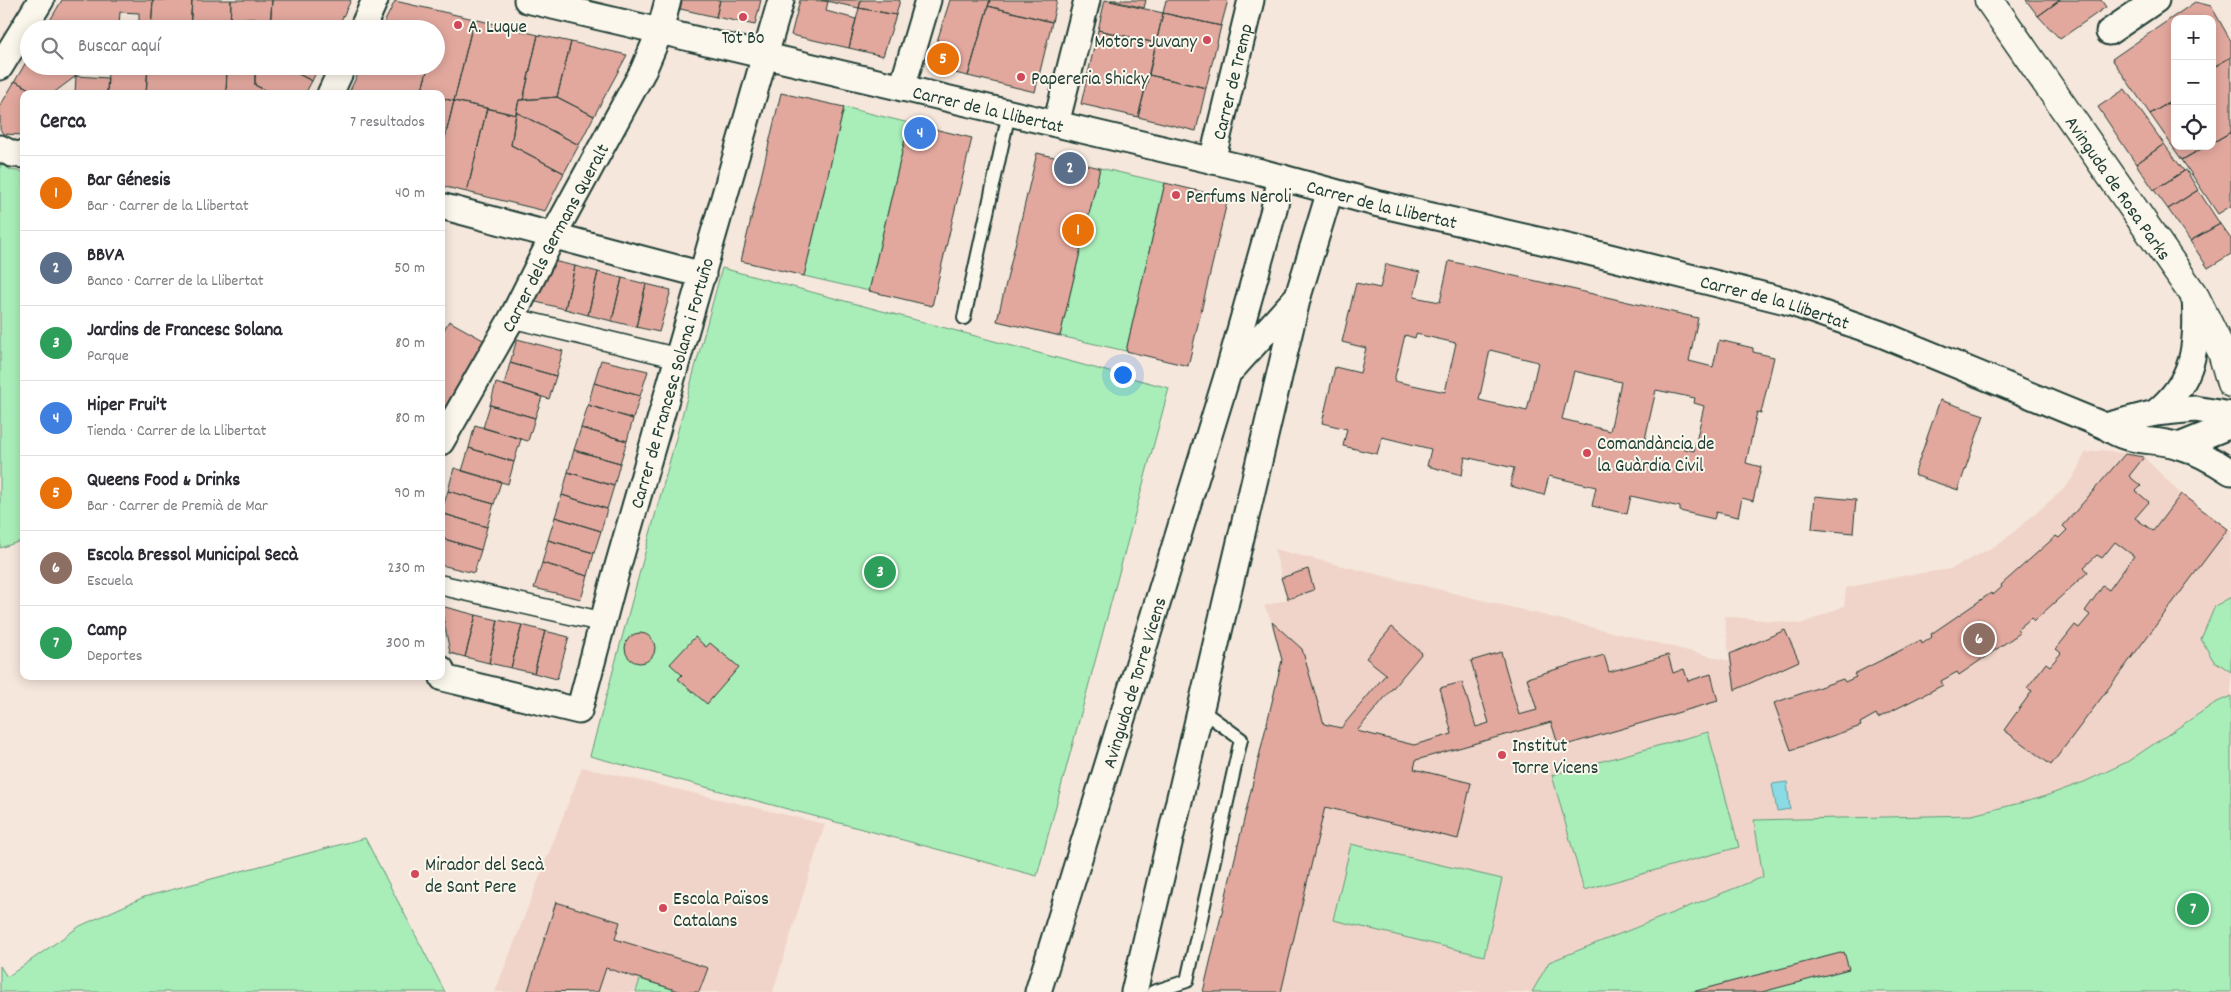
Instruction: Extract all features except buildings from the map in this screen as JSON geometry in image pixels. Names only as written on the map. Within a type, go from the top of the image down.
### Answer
[{"type":"main road","name":"Avinguda de Rosa Parks","points":[[1989,0],[2195,297],[2226,350],[2231,383]]},
{"type":"street","points":[[29,20],[41,0]]},
{"type":"street","points":[[366,20],[375,0]]},
{"type":"street","name":"Carrer de la Llibertat","points":[[527,0],[552,3],[660,31],[1212,161],[1786,301],[1881,334],[2105,426],[2130,440],[2178,446],[2231,472]]},
{"type":"street","name":"Carrer dels Germans Queralt","points":[[445,435],[512,318],[554,234],[643,70],[660,31],[668,0]]},
{"type":"street","name":"Carrer de Francesc Solana i Fortuño","points":[[445,678],[579,711],[781,0]]},
{"type":"street","points":[[902,88],[928,0]]},
{"type":"street","points":[[1056,124],[1087,0]]},
{"type":"street","name":"Carrer de Tremp","points":[[1212,161],[1251,0]]},
{"type":"street","points":[[2109,32],[2156,0]]},
{"type":"street","points":[[0,67],[20,34]]},
{"type":"street","points":[[332,90],[339,75]]},
{"type":"street","points":[[0,148],[12,154],[20,155]]},
{"type":"street","name":"Avinguda de Torre Vicens","points":[[1038,992],[1228,373],[1281,178]]},
{"type":"street","name":"Avinguda de Torre Vicens","points":[[1134,992],[1298,296],[1330,191]]},
{"type":"street","points":[[445,207],[703,274]]},
{"type":"street","name":"Avinguda de Torre Vicens","points":[[1228,373],[1298,296]]},
{"type":"street","points":[[2155,413],[2170,401],[2180,389],[2186,376],[2194,350],[2195,297]]},
{"type":"street","points":[[512,318],[678,358]]},
{"type":"street","points":[[2105,426],[2155,413],[2195,410],[2231,415]]},
{"type":"street","name":"Carrer de la Llibertat","points":[[2178,446],[2231,425]]},
{"type":"street","points":[[445,586],[603,622]]},
{"type":"lane","points":[[964,318],[1009,113]]},
{"type":"lane","points":[[1153,992],[1188,981],[1241,739],[1201,710]]},
{"type":"shaded area","points":[[2103,450],[2144,457],[2181,494],[2228,529],[2231,528],[2231,696],[2215,703],[2127,762],[2084,782],[2040,798],[1973,815],[1754,820],[1763,877],[1549,962],[1532,992],[1203,992],[1282,660],[1272,622],[1264,606],[1288,599],[1274,549],[1730,661],[1724,616],[1801,624],[1844,606],[1846,588],[1901,576],[1951,569],[2002,542],[2066,487],[2085,453]]},
{"type":"shaded area","name":"Escola Països Catalans","points":[[582,767],[825,824],[773,992],[495,992]]},
{"type":"green space","points":[[844,107],[909,123],[869,291],[804,276]]},
{"type":"green space","points":[[0,164],[11,170],[20,171],[20,541],[0,548]]},
{"type":"green space","points":[[1100,168],[1165,183],[1126,351],[1060,336]]},
{"type":"green space","points":[[722,268],[1169,388],[1037,876],[590,756]]},
{"type":"green space","points":[[2231,597],[2231,672],[2213,660],[2201,639],[2215,606]]},
{"type":"green space","points":[[2231,696],[2231,992],[1532,992],[1549,962],[1763,877],[1754,820],[1972,815],[2040,798],[2084,782],[2127,762],[2215,703]]},
{"type":"green space","points":[[1708,732],[1739,847],[1584,890],[1552,775]]},
{"type":"green space","points":[[365,838],[445,992],[0,992],[0,966],[7,977],[80,926],[144,897]]},
{"type":"green space","points":[[1351,844],[1502,879],[1484,956],[1333,920]]},
{"type":"green space","points":[[640,979],[682,992],[636,992]]},
{"type":"water","points":[[1787,782],[1790,809],[1777,811],[1772,784]]},
{"type":"place","name":"Tot Bo","points":[[743,17]]},
{"type":"place","name":"A. Luque","points":[[458,25]]},
{"type":"place","name":"Motors Juvany","points":[[1207,40]]},
{"type":"place","name":"Queens Food & Drinks","points":[[943,59]]},
{"type":"place","name":"Papereria Shicky","points":[[1021,77]]},
{"type":"place","name":"Hiper Frui't","points":[[920,133]]},
{"type":"place","name":"BBVA","points":[[1070,168]]},
{"type":"place","name":"Perfums Neroli","points":[[1176,195]]},
{"type":"place","name":"Bar Génesis","points":[[1078,230]]},
{"type":"place","name":"Comandància de la Guàrdia Civil","points":[[1587,453]]},
{"type":"place","name":"Jardins de Francesc Solana","points":[[880,572]]},
{"type":"place","name":"Escola Bressol Municipal Secà","points":[[1979,639]]},
{"type":"place","name":"Institut Torre Vicens","points":[[1502,755]]},
{"type":"place","name":"Mirador del Secà de Sant Pere","points":[[415,874]]},
{"type":"place","name":"Escola Països Catalans","points":[[663,908]]},
{"type":"place","name":"Camp","points":[[2193,909]]}]
